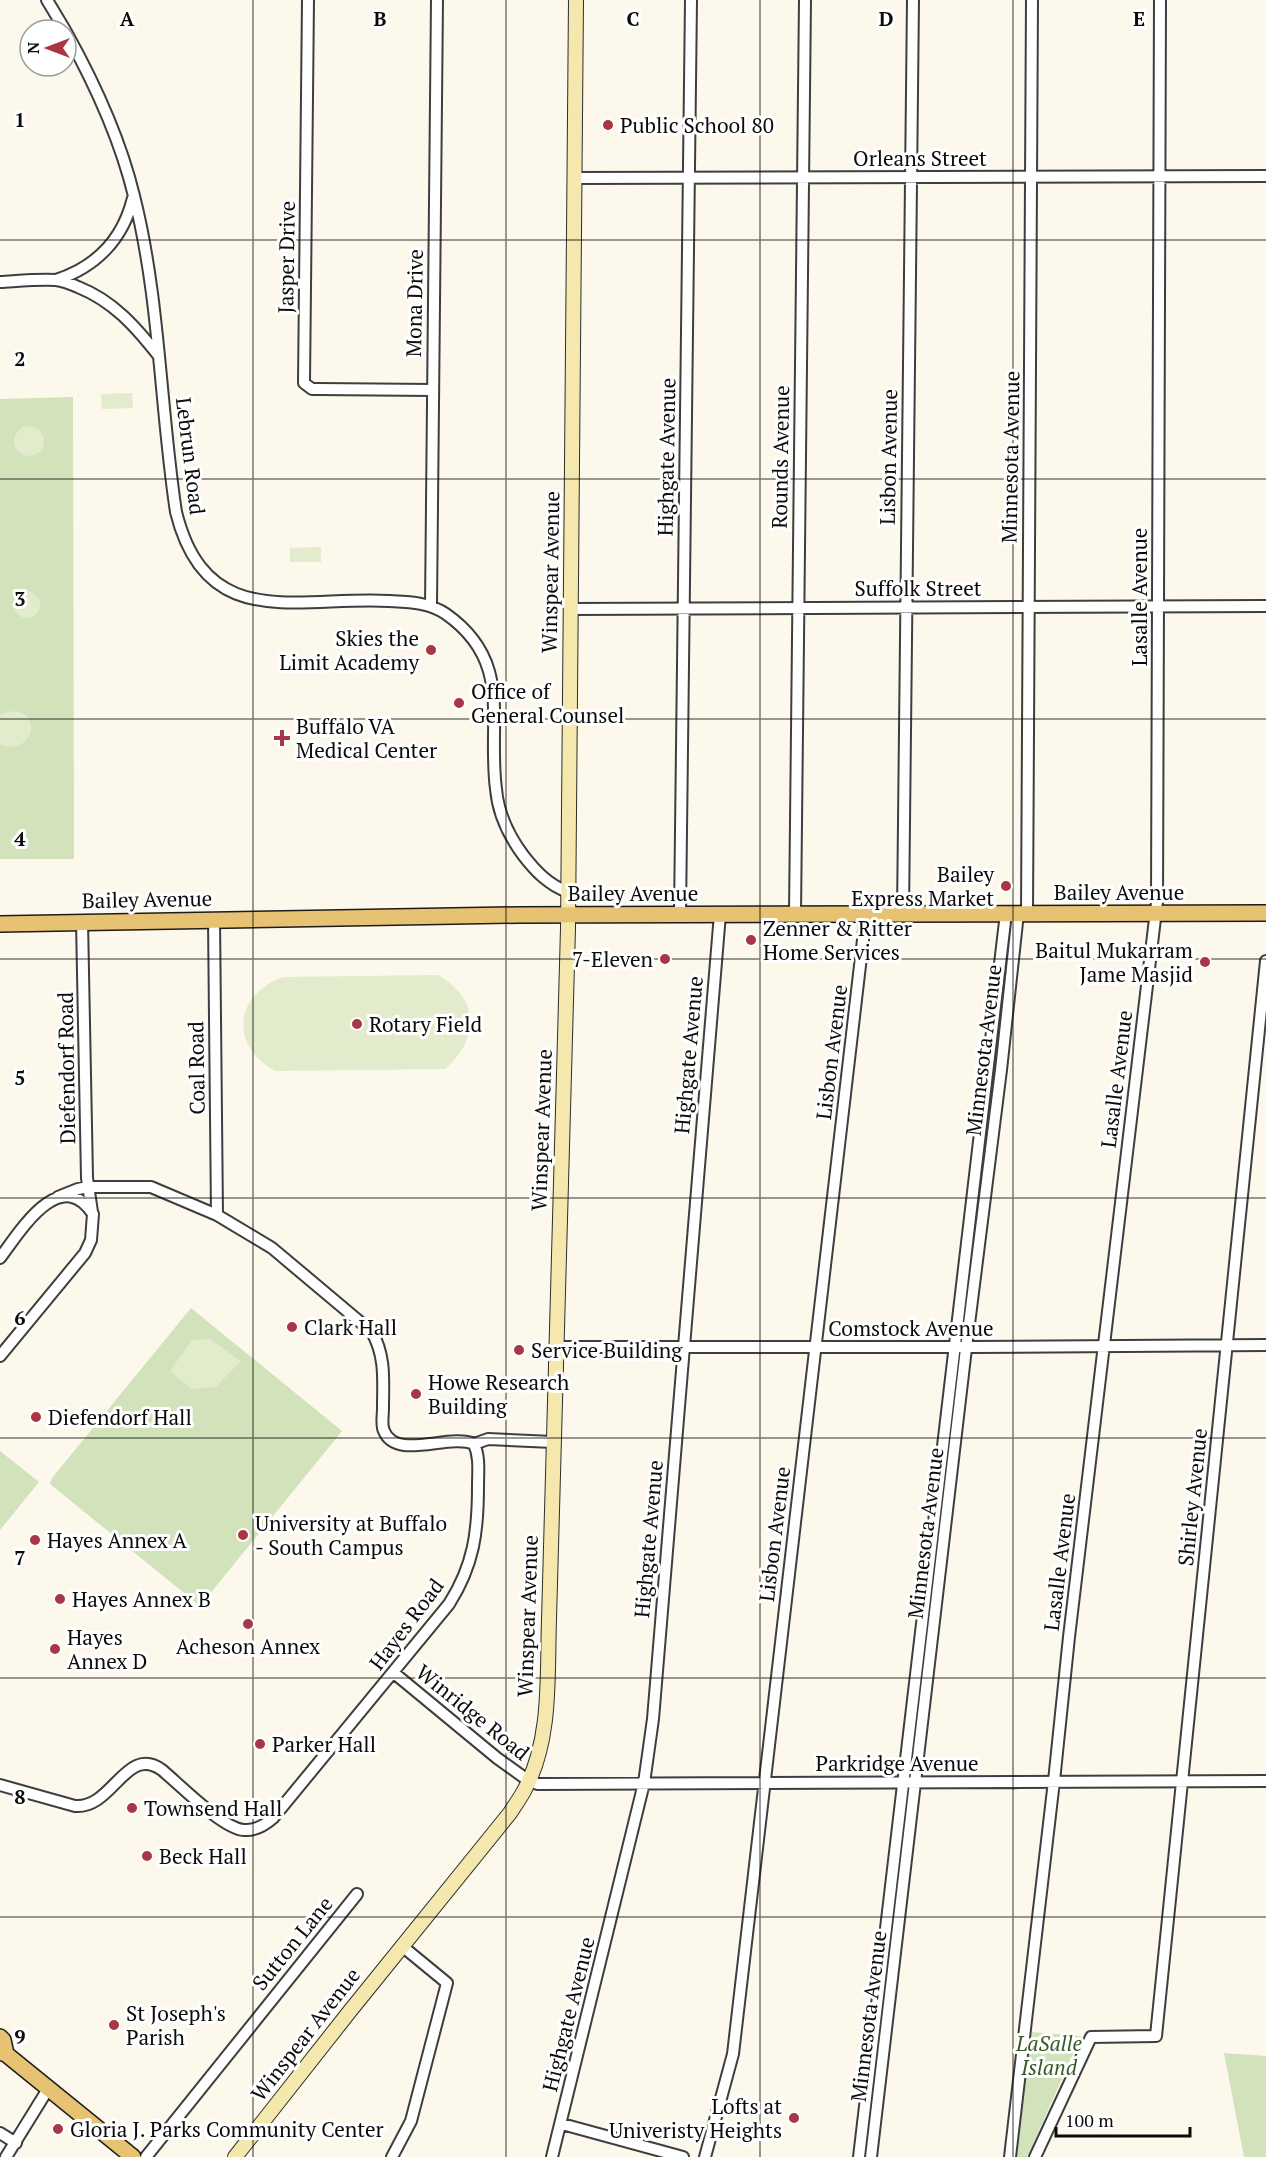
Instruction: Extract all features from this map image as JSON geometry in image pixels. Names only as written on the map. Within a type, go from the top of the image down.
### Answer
[{"type":"main road","name":"Bailey Avenue","points":[[0,924],[214,919],[680,914],[1266,913]]},
{"type":"main road","points":[[0,2037],[3,2040],[3,2053],[132,2157]]},
{"type":"street","name":"Lebrun Road","points":[[47,0],[57,18]]},
{"type":"street","name":"Jasper Drive","points":[[308,0],[304,383],[312,389],[433,390]]},
{"type":"street","name":"Mona Drive","points":[[431,606],[437,0]]},
{"type":"street","name":"Winspear Avenue","points":[[235,2157],[510,1813],[529,1781],[540,1746],[545,1706],[568,915],[576,0]]},
{"type":"street","name":"Highgate Avenue","points":[[680,914],[691,0]]},
{"type":"street","name":"Rounds Avenue","points":[[795,914],[805,0]]},
{"type":"street","name":"Lisbon Avenue","points":[[903,914],[913,0]]},
{"type":"street","name":"Minnesota Avenue","points":[[871,2157],[1017,913],[1028,606],[1032,0]]},
{"type":"street","name":"Lasalle Avenue","points":[[1010,2157],[1069,1637],[1157,902],[1160,0]]},
{"type":"street","name":"Lebrun Road","points":[[78,55],[105,109],[134,195],[149,275],[176,512],[190,551],[207,573],[227,588],[258,602],[276,604],[382,600],[415,602],[445,613],[466,633],[481,652],[488,666],[495,696],[495,788],[510,834],[525,857],[546,880],[568,892]]},
{"type":"street","name":"Orleans Street","points":[[575,178],[1266,176]]},
{"type":"street","points":[[0,282],[55,280],[88,266],[111,246],[123,228],[134,195]]},
{"type":"street","points":[[55,280],[95,294],[113,306],[129,320],[158,355]]},
{"type":"street","name":"Suffolk Street","points":[[570,609],[1266,606]]},
{"type":"street","name":"Minnesota Avenue","points":[[859,2157],[979,1130],[1017,913]]},
{"type":"street","name":"Highgate Avenue","points":[[552,2157],[562,2124],[644,1783],[653,1719],[720,914]]},
{"type":"street","name":"Lisbon Avenue","points":[[705,2157],[733,2055],[866,914]]},
{"type":"street","name":"Coal Road","points":[[214,919],[217,1215]]},
{"type":"street","name":"Diefendorf Road","points":[[0,1356],[85,1253],[91,1240],[93,1214],[88,1187],[82,921]]},
{"type":"street","name":"Shirley Avenue","points":[[1035,2157],[1091,2037],[1156,2036],[1266,961]]},
{"type":"street","points":[[979,1130],[993,1132]]},
{"type":"street","points":[[0,1258],[45,1203],[88,1187],[151,1187],[217,1215],[272,1248],[372,1332],[379,1344],[383,1360],[383,1426],[390,1440],[400,1446],[459,1440],[474,1444],[488,1439],[553,1442]]},
{"type":"street","points":[[58,1197],[73,1198],[83,1202],[93,1214]]},
{"type":"street","name":"Comstock Avenue","points":[[556,1347],[1227,1346],[1266,1344]]},
{"type":"street","name":"Hayes Road","points":[[0,1785],[75,1806],[85,1806],[99,1800],[133,1767],[146,1764],[162,1770],[201,1805],[228,1825],[242,1831],[257,1828],[273,1818],[449,1604],[469,1564],[477,1526],[478,1458],[474,1444]]},
{"type":"street","points":[[929,1563],[941,1564]]},
{"type":"street","name":"Winridge Road","points":[[394,1673],[489,1752],[529,1781]]},
{"type":"street","name":"Parkridge Avenue","points":[[529,1781],[538,1784],[902,1784],[1266,1781]]},
{"type":"street","name":"Sutton Lane","points":[[146,2157],[357,1894]]},
{"type":"street","points":[[392,2157],[411,2121],[447,1983],[402,1946]]},
{"type":"street","points":[[877,1995],[890,1996]]},
{"type":"street","points":[[6,2157],[48,2089]]},
{"type":"street","points":[[562,2124],[683,2157]]},
{"type":"street","points":[[0,2133],[16,2143]]},
{"type":"green space","points":[[132,393],[133,408],[102,409],[101,394]]},
{"type":"green space","points":[[73,397],[74,859],[0,859],[0,399]]},
{"type":"green space","points":[[29,426],[40,430],[44,441],[40,452],[29,456],[18,452],[14,441],[18,430]]},
{"type":"green space","points":[[321,547],[321,562],[290,562],[290,548]]},
{"type":"green space","points":[[27,592],[36,596],[40,605],[36,614],[27,618],[18,614],[14,605],[18,596]]},
{"type":"green space","points":[[385,656],[406,656],[406,668],[386,668]]},
{"type":"green space","points":[[15,711],[24,714],[29,720],[30,734],[20,745],[11,747],[0,745],[0,714]]},
{"type":"green space","points":[[1004,970],[1006,972],[988,1122],[986,1123]]},
{"type":"green space","name":"Rotary Field","points":[[438,975],[462,996],[468,1007],[470,1020],[465,1045],[445,1069],[275,1071],[260,1060],[250,1048],[244,1035],[243,1021],[247,1008],[255,996],[267,985],[283,977]]},
{"type":"green space","points":[[985,1136],[987,1139],[964,1332],[962,1333]]},
{"type":"green space","points":[[191,1308],[342,1431],[200,1606],[50,1484],[52,1478]]},
{"type":"green space","points":[[210,1339],[241,1361],[216,1387],[191,1389],[170,1371],[192,1340]]},
{"type":"green space","points":[[0,1451],[39,1482],[0,1530]]},
{"type":"green space","points":[[906,1800],[908,1800],[885,1990],[883,1990]]},
{"type":"green space","name":"LaSalle Island","points":[[1030,2032],[1081,2036],[1027,2157],[1016,2157]]},
{"type":"green space","points":[[1224,2053],[1266,2056],[1266,2157],[1244,2157]]},
{"type":"place","name":"Public School 80","points":[[608,125]]},
{"type":"place","name":"Skies the Limit Academy","points":[[431,650]]},
{"type":"place","name":"Office of General Counsel","points":[[459,703]]},
{"type":"place","name":"Buffalo VA Medical Center","points":[[282,738]]},
{"type":"place","name":"Bailey Express Market","points":[[1006,886]]},
{"type":"place","name":"Zenner & Ritter Home Services","points":[[751,940]]},
{"type":"place","name":"7-Eleven","points":[[665,959]]},
{"type":"place","name":"Baitul Mukarram Jame Masjid","points":[[1205,962]]},
{"type":"place","name":"Rotary Field","points":[[357,1024]]},
{"type":"place","name":"Clark Hall","points":[[292,1327]]},
{"type":"place","name":"Service Building","points":[[519,1350]]},
{"type":"place","name":"Howe Research Building","points":[[416,1394]]},
{"type":"place","name":"Diefendorf Hall","points":[[36,1417]]},
{"type":"place","name":"University at Buffalo - South Campus","points":[[243,1535]]},
{"type":"place","name":"Hayes Annex A","points":[[35,1540]]},
{"type":"place","name":"Hayes Annex B","points":[[60,1599]]},
{"type":"place","name":"Acheson Annex","points":[[248,1624]]},
{"type":"place","name":"Hayes Annex D","points":[[55,1649]]},
{"type":"place","name":"Parker Hall","points":[[260,1744]]},
{"type":"place","name":"Townsend Hall","points":[[132,1808]]},
{"type":"place","name":"Beck Hall","points":[[147,1856]]},
{"type":"place","name":"St Joseph's Parish","points":[[114,2025]]},
{"type":"place","name":"Lofts at Univeristy Heights","points":[[794,2118]]},
{"type":"place","name":"Gloria J. Parks Community Center","points":[[58,2129]]}]
